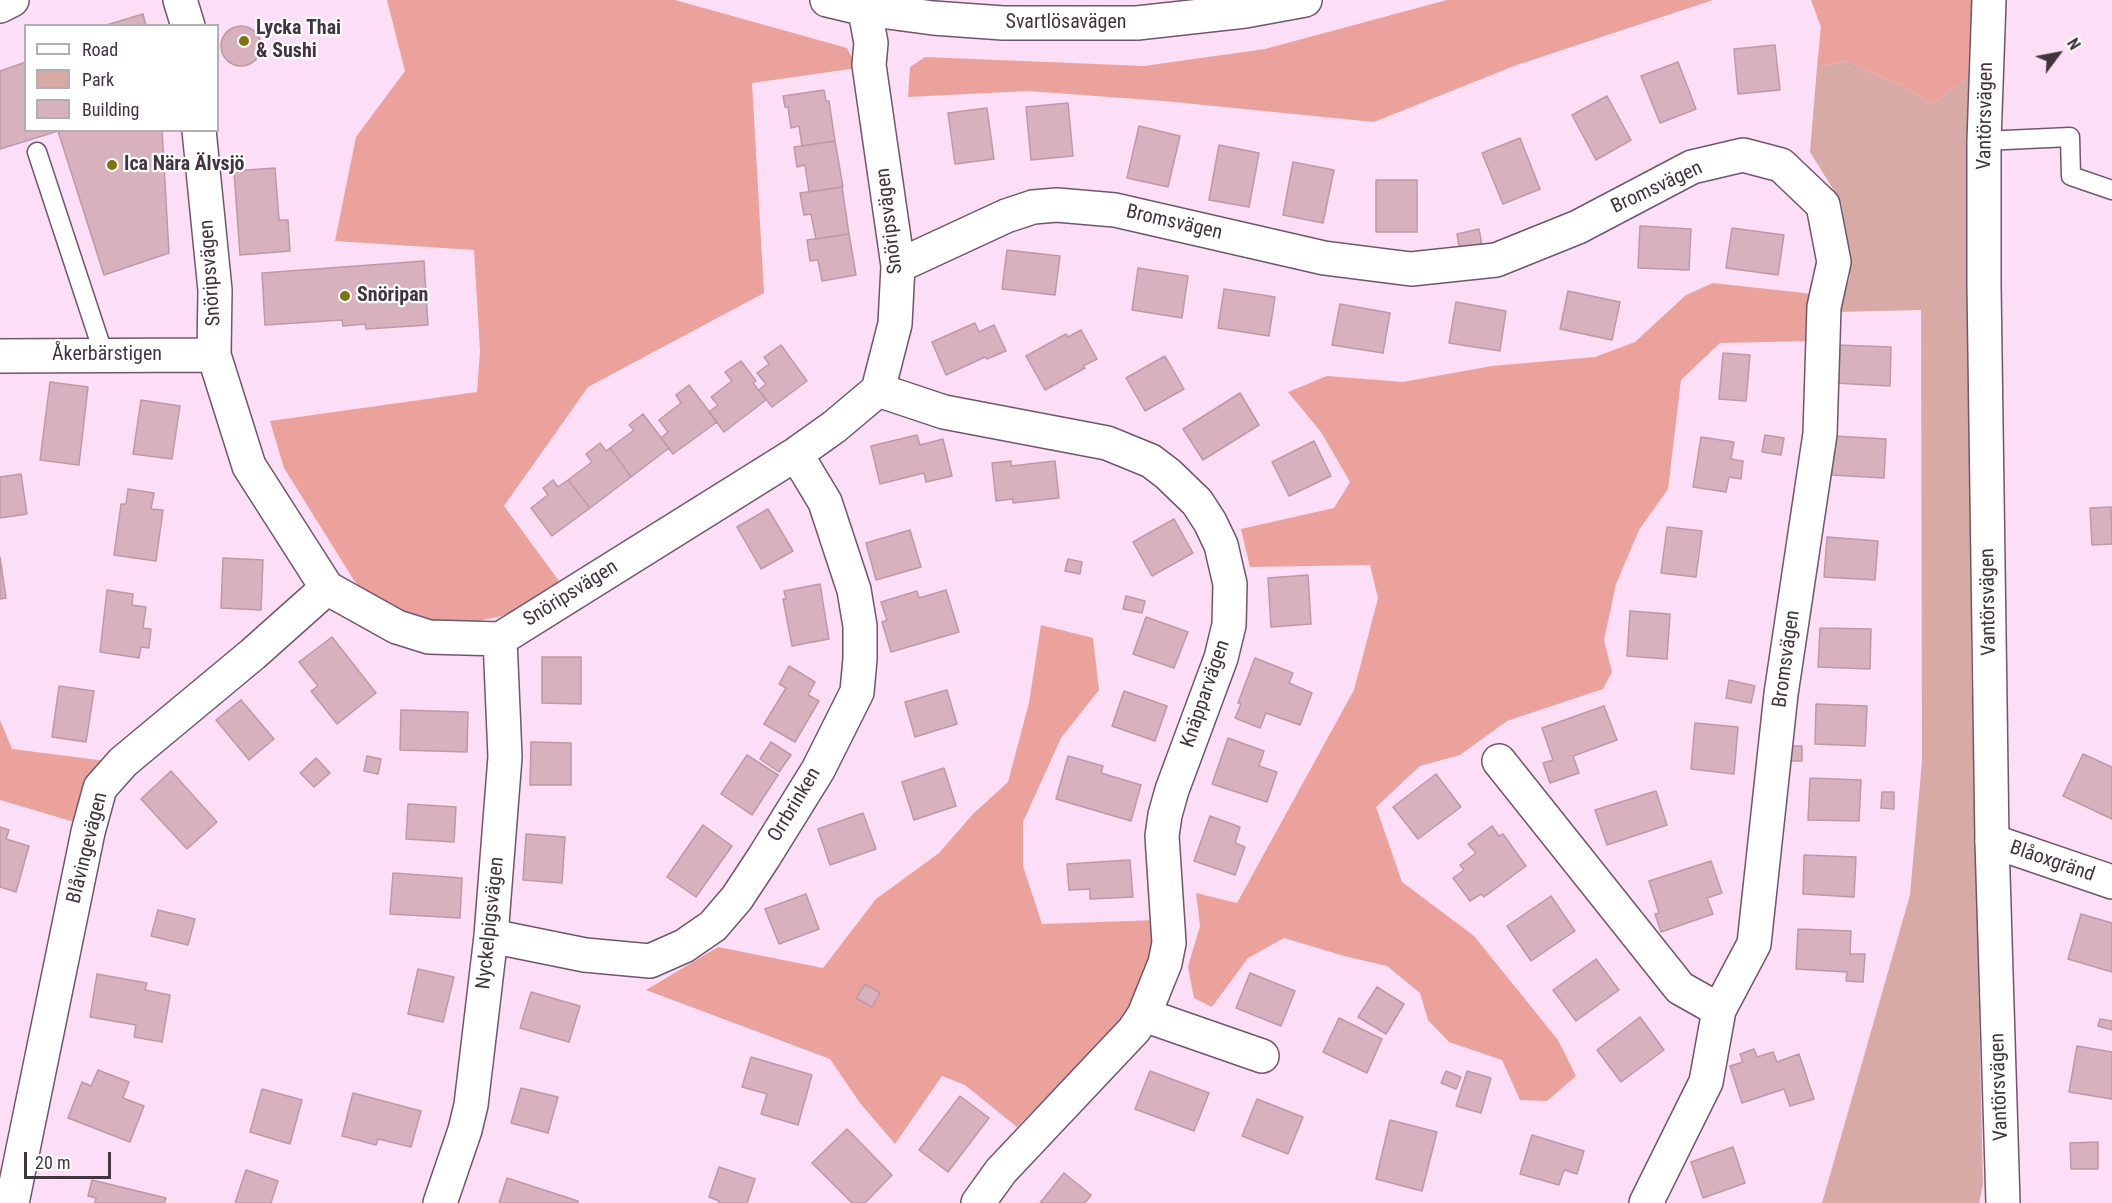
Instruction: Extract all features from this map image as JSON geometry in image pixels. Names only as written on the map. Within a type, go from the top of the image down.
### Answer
[{"type":"street","points":[[0,6],[12,0]]},
{"type":"street","points":[[180,0],[189,24]]},
{"type":"street","points":[[190,24],[196,0]]},
{"type":"street","name":"Svartlösavägen","points":[[827,0],[864,4],[933,18],[1003,23],[1137,23],[1245,11],[1305,0]]},
{"type":"street","name":"Vantörsvägen","points":[[1989,0],[1984,141],[1984,285],[1992,841],[2004,1203]]},
{"type":"street","name":"Snöripsvägen","points":[[199,132],[215,290],[214,355],[249,466],[327,588],[396,627],[429,638],[500,639],[796,454],[834,427],[878,390],[895,324],[898,266],[869,65],[871,43],[864,4]]},
{"type":"street","name":"Bromsvägen","points":[[898,266],[1006,216],[1033,207],[1057,205],[1115,210],[1324,258],[1411,269],[1496,260],[1578,227],[1692,167],[1743,155],[1781,165],[1823,205],[1834,262],[1824,307],[1820,434],[1781,694],[1754,944],[1719,1010],[1706,1082],[1647,1203]]},
{"type":"street","name":"Åkerbärstigen","points":[[0,356],[214,355]]},
{"type":"street","name":"Knäpparvägen","points":[[878,390],[944,412],[1107,442],[1160,468],[1197,502],[1210,522],[1221,545],[1230,584],[1229,625],[1221,658],[1166,815],[1162,836],[1170,943],[1165,963],[1144,1015],[1134,1030],[1001,1171],[978,1203]]},
{"type":"street","name":"Orrbrinken","points":[[491,936],[585,955],[650,961],[684,946],[713,926],[737,898],[764,857],[818,770],[857,692],[860,659],[860,626],[854,590],[825,502],[796,454]]},
{"type":"street","name":"Blåvingevägen","points":[[12,1203],[86,843],[100,788],[123,762],[253,654],[327,588]]},
{"type":"street","name":"Nyckelpigsvägen","points":[[440,1203],[465,1130],[471,1105],[491,936],[505,757],[500,639]]},
{"type":"street","points":[[1499,761],[1680,988],[1719,1010]]},
{"type":"street","name":"Blåoxgränd","points":[[1992,841],[2112,882]]},
{"type":"street","points":[[1144,1015],[1262,1056]]},
{"type":"lane","points":[[1984,141],[2070,137],[2071,176],[2112,190]]},
{"type":"lane","points":[[37,152],[104,355]]},
{"type":"green space","points":[[1846,61],[1903,86],[1932,104],[1972,76],[1971,657],[1983,1184],[1979,1203],[1822,1203],[1910,895],[1922,761],[1921,310],[1836,312],[1850,277],[1847,238],[1841,202],[1810,152],[1817,67]]},
{"type":"shaded area","points":[[387,0],[675,0],[847,48],[857,68],[752,83],[764,293],[588,387],[504,506],[559,581],[507,615],[459,625],[392,619],[355,582],[284,468],[270,421],[477,392],[480,351],[474,250],[335,241],[356,137],[405,71]]},
{"type":"shaded area","points":[[1447,0],[1713,0],[1514,66],[1374,122],[1164,101],[1028,91],[908,97],[910,67],[925,57],[1144,66],[1265,49]]},
{"type":"shaded area","points":[[1811,0],[1975,0],[1972,76],[1932,104],[1903,86],[1846,61],[1817,67],[1821,27]]},
{"type":"shaded area","points":[[1713,283],[1813,294],[1813,341],[1720,343],[1681,380],[1668,489],[1639,530],[1616,584],[1604,640],[1612,672],[1603,689],[1507,721],[1460,755],[1420,766],[1376,807],[1402,882],[1474,936],[1558,1040],[1576,1076],[1547,1101],[1520,1100],[1502,1060],[1449,1042],[1428,1020],[1420,993],[1387,966],[1284,938],[1248,958],[1212,1007],[1194,998],[1188,967],[1200,926],[1196,893],[1237,903],[1354,690],[1378,598],[1370,565],[1250,567],[1241,529],[1334,508],[1350,482],[1321,432],[1288,392],[1327,376],[1403,382],[1492,366],[1595,357],[1635,342],[1686,295]]},
{"type":"shaded area","points":[[1041,625],[1093,638],[1099,690],[1061,738],[1023,822],[1023,866],[1042,924],[1158,920],[1150,994],[1017,1127],[965,1085],[942,1076],[895,1144],[860,1103],[830,1059],[646,990],[718,947],[823,968],[876,899],[939,853],[973,814],[1008,782],[1029,703]]},
{"type":"shaded area","points":[[0,720],[12,749],[114,762],[81,824],[0,800]]},
{"type":"building","points":[[143,14],[146,24],[110,24]]},
{"type":"building","points":[[241,26],[255,32],[261,46],[255,60],[241,66],[227,60],[221,46],[227,32]]},
{"type":"building","points":[[1775,45],[1780,90],[1738,94],[1734,49]]},
{"type":"building","points":[[1678,62],[1696,109],[1660,123],[1641,76]]},
{"type":"building","points":[[24,63],[24,132],[55,132],[0,149],[0,71]]},
{"type":"building","points":[[824,90],[826,101],[829,101],[835,141],[802,146],[799,126],[791,128],[788,107],[785,107],[783,96]]},
{"type":"building","points":[[1607,96],[1631,140],[1596,160],[1572,115]]},
{"type":"building","points":[[1068,103],[1073,156],[1031,160],[1026,107]]},
{"type":"building","points":[[987,108],[994,159],[955,164],[948,113]]},
{"type":"building","points":[[1139,126],[1180,136],[1168,187],[1127,178]]},
{"type":"building","points":[[58,132],[162,132],[169,253],[104,275]]},
{"type":"building","points":[[1520,138],[1540,189],[1503,204],[1482,153]]},
{"type":"building","points":[[835,141],[843,187],[809,192],[805,165],[797,167],[794,147]]},
{"type":"building","points":[[1219,145],[1259,153],[1249,207],[1209,200]]},
{"type":"building","points":[[1293,162],[1334,170],[1323,223],[1283,215]]},
{"type":"building","points":[[275,168],[279,220],[288,220],[290,251],[240,255],[234,171]]},
{"type":"building","points":[[1376,180],[1417,180],[1417,232],[1376,232]]},
{"type":"building","points":[[842,187],[849,234],[816,239],[811,214],[804,215],[800,193]]},
{"type":"building","points":[[1640,226],[1691,229],[1689,270],[1638,268]]},
{"type":"building","points":[[1732,228],[1784,235],[1778,275],[1726,268]]},
{"type":"building","points":[[1479,229],[1482,245],[1460,251],[1457,234]]},
{"type":"building","points":[[849,234],[856,275],[822,281],[818,260],[810,261],[807,240]]},
{"type":"building","points":[[1007,250],[1060,256],[1055,295],[1002,289]]},
{"type":"building","name":"Snöripan","points":[[424,261],[428,325],[366,329],[365,324],[343,326],[342,320],[265,325],[262,273]]},
{"type":"building","points":[[1138,268],[1188,276],[1182,318],[1132,310]]},
{"type":"building","points":[[1224,289],[1275,297],[1269,336],[1218,328]]},
{"type":"building","points":[[1568,291],[1620,302],[1612,340],[1560,329]]},
{"type":"building","points":[[1456,302],[1506,311],[1500,351],[1449,343]]},
{"type":"building","points":[[1340,304],[1390,313],[1383,353],[1332,345]]},
{"type":"building","points":[[975,323],[979,332],[994,325],[1006,351],[987,359],[985,357],[946,375],[932,342]]},
{"type":"building","points":[[1081,330],[1097,359],[1045,390],[1026,356],[1066,334],[1068,337]]},
{"type":"building","points":[[781,345],[807,381],[772,407],[759,390],[766,384],[757,373],[769,364],[764,357]]},
{"type":"building","points":[[1836,345],[1891,347],[1890,386],[1834,383]]},
{"type":"building","points":[[1723,353],[1750,355],[1746,401],[1719,399]]},
{"type":"building","points":[[1165,356],[1184,389],[1145,411],[1126,378]]},
{"type":"building","points":[[741,361],[756,381],[753,383],[766,400],[724,432],[709,412],[718,405],[711,397],[732,381],[725,372]]},
{"type":"building","points":[[50,382],[88,387],[79,465],[40,460]]},
{"type":"building","points":[[689,385],[717,422],[673,454],[661,438],[668,432],[659,420],[681,403],[676,395]]},
{"type":"building","points":[[1240,393],[1259,425],[1203,460],[1183,429]]},
{"type":"building","points":[[141,400],[180,406],[172,459],[133,454]]},
{"type":"building","points":[[643,414],[669,448],[631,477],[610,448],[634,430],[629,425]]},
{"type":"building","points":[[917,435],[920,445],[943,439],[952,476],[926,482],[924,473],[880,484],[871,446]]},
{"type":"building","points":[[1765,435],[1784,438],[1781,455],[1762,452]]},
{"type":"building","points":[[1834,436],[1886,439],[1884,478],[1832,475]]},
{"type":"building","points":[[1701,437],[1734,442],[1731,459],[1743,461],[1741,479],[1729,477],[1726,492],[1693,487]]},
{"type":"building","points":[[1314,441],[1331,476],[1289,496],[1272,462]]},
{"type":"building","points":[[600,443],[606,451],[610,448],[631,477],[590,508],[568,480],[592,462],[586,454]]},
{"type":"building","points":[[1011,461],[1011,466],[1055,461],[1059,498],[1013,503],[1013,499],[996,501],[992,463]]},
{"type":"building","points":[[21,474],[27,514],[0,518],[0,477]]},
{"type":"building","points":[[553,480],[558,487],[568,480],[590,508],[552,536],[531,508],[548,495],[543,488]]},
{"type":"building","points":[[128,489],[154,493],[151,509],[163,510],[156,561],[114,555],[121,504],[126,504]]},
{"type":"building","points":[[2111,507],[2112,544],[2092,545],[2090,508]]},
{"type":"building","points":[[768,509],[793,551],[761,569],[737,527]]},
{"type":"building","points":[[1174,519],[1193,553],[1152,576],[1133,542]]},
{"type":"building","points":[[1667,527],[1702,531],[1696,577],[1661,573]]},
{"type":"building","points":[[910,530],[921,567],[876,580],[866,543]]},
{"type":"building","points":[[1827,537],[1878,541],[1875,580],[1824,577]]},
{"type":"building","points":[[0,557],[6,598],[0,599]]},
{"type":"building","points":[[223,558],[263,560],[261,610],[221,608]]},
{"type":"building","points":[[1068,559],[1082,562],[1080,574],[1065,571]]},
{"type":"building","points":[[1308,575],[1311,624],[1271,627],[1268,578]]},
{"type":"building","points":[[820,584],[829,639],[792,646],[783,599],[786,599],[784,591]]},
{"type":"building","points":[[107,590],[133,594],[132,605],[146,607],[143,628],[151,629],[149,648],[141,647],[139,658],[100,652]]},
{"type":"building","points":[[946,590],[959,632],[891,652],[882,622],[887,620],[881,602],[917,591],[919,598]]},
{"type":"building","points":[[1126,596],[1145,601],[1142,613],[1123,609]]},
{"type":"building","points":[[1630,611],[1670,614],[1667,659],[1627,656]]},
{"type":"building","points":[[1146,617],[1188,632],[1174,668],[1133,654]]},
{"type":"building","points":[[1820,628],[1871,629],[1870,669],[1818,667]]},
{"type":"building","points":[[332,637],[376,693],[337,724],[311,691],[318,686],[299,662]]},
{"type":"building","points":[[542,657],[581,657],[581,704],[542,703]]},
{"type":"building","points":[[1255,658],[1293,673],[1289,683],[1312,693],[1300,725],[1266,713],[1260,728],[1235,718],[1241,704],[1238,703]]},
{"type":"building","points":[[789,666],[815,682],[808,695],[819,701],[795,742],[764,724],[786,688],[779,684]]},
{"type":"building","points":[[1729,680],[1755,686],[1751,703],[1726,698]]},
{"type":"building","points":[[59,686],[94,691],[86,742],[52,737]]},
{"type":"building","points":[[947,690],[957,724],[915,737],[905,702]]},
{"type":"building","points":[[1124,691],[1167,706],[1155,741],[1112,726]]},
{"type":"building","points":[[241,700],[274,739],[249,760],[216,720]]},
{"type":"building","points":[[1816,704],[1867,706],[1865,746],[1815,744]]},
{"type":"building","points":[[1604,706],[1617,740],[1573,756],[1579,773],[1550,783],[1543,763],[1553,760],[1542,728]]},
{"type":"building","points":[[401,710],[468,712],[467,752],[400,750]]},
{"type":"building","points":[[1695,723],[1738,727],[1734,774],[1691,769]]},
{"type":"building","points":[[1228,738],[1264,751],[1259,766],[1277,772],[1267,802],[1212,784]]},
{"type":"building","points":[[531,742],[571,743],[571,785],[530,785]]},
{"type":"building","points":[[771,742],[791,755],[779,772],[760,759]]},
{"type":"building","points":[[1782,746],[1802,746],[1802,761],[1782,761]]},
{"type":"building","points":[[2083,754],[2112,767],[2112,819],[2063,796]]},
{"type":"building","points":[[747,755],[778,775],[752,815],[721,794]]},
{"type":"building","points":[[367,756],[381,759],[378,774],[364,771]]},
{"type":"building","points":[[1068,756],[1103,766],[1101,773],[1141,785],[1131,821],[1056,799]]},
{"type":"building","points":[[316,758],[330,773],[314,787],[300,773]]},
{"type":"building","points":[[944,768],[956,806],[914,820],[902,782]]},
{"type":"building","points":[[171,771],[217,822],[187,849],[141,799]]},
{"type":"building","points":[[1436,774],[1461,807],[1418,839],[1393,807]]},
{"type":"building","points":[[1810,778],[1861,780],[1859,821],[1808,820]]},
{"type":"building","points":[[1656,791],[1667,825],[1607,845],[1595,810]]},
{"type":"building","points":[[1882,792],[1894,792],[1894,809],[1881,808]]},
{"type":"building","points":[[408,804],[456,807],[454,842],[406,839]]},
{"type":"building","points":[[863,813],[876,849],[830,865],[818,829]]},
{"type":"building","points":[[1210,816],[1240,827],[1235,843],[1245,847],[1235,875],[1194,861]]},
{"type":"building","points":[[703,825],[732,846],[696,897],[667,877]]},
{"type":"building","points":[[1492,826],[1499,836],[1503,834],[1526,866],[1484,897],[1481,894],[1470,901],[1453,878],[1464,870],[1460,865],[1476,853],[1468,844]]},
{"type":"building","points":[[0,827],[9,830],[6,839],[29,846],[16,892],[0,887]]},
{"type":"building","points":[[526,834],[565,837],[562,883],[523,880]]},
{"type":"building","points":[[1804,855],[1856,857],[1854,897],[1803,894]]},
{"type":"building","points":[[1130,860],[1133,897],[1090,899],[1090,889],[1069,890],[1067,864]]},
{"type":"building","points":[[1711,861],[1722,893],[1707,898],[1713,914],[1661,932],[1655,914],[1659,913],[1649,881]]},
{"type":"building","points":[[393,873],[462,878],[460,918],[390,914]]},
{"type":"building","points":[[806,894],[819,929],[779,944],[765,909]]},
{"type":"building","points":[[1551,896],[1575,931],[1531,961],[1507,926]]},
{"type":"building","points":[[158,910],[195,919],[188,945],[151,936]]},
{"type":"building","points":[[2081,914],[2112,923],[2112,972],[2068,959]]},
{"type":"building","points":[[1798,929],[1851,931],[1850,954],[1865,954],[1863,982],[1846,981],[1847,972],[1796,969]]},
{"type":"building","points":[[1596,959],[1619,990],[1576,1021],[1553,990]]},
{"type":"building","points":[[418,969],[454,977],[443,1022],[408,1014]]},
{"type":"building","points":[[1250,973],[1295,991],[1281,1026],[1236,1008]]},
{"type":"building","points":[[97,974],[147,983],[145,990],[170,995],[162,1042],[134,1037],[136,1025],[90,1017]]},
{"type":"building","points":[[865,984],[880,993],[872,1007],[856,998]]},
{"type":"building","points":[[1377,987],[1404,1004],[1386,1034],[1358,1017]]},
{"type":"building","points":[[531,992],[580,1006],[569,1042],[520,1028]]},
{"type":"building","points":[[1640,1017],[1664,1050],[1621,1082],[1597,1050]]},
{"type":"building","points":[[1339,1018],[1382,1039],[1367,1073],[1323,1052]]},
{"type":"building","points":[[2100,1019],[2112,1021],[2112,1030],[2098,1026]]},
{"type":"building","points":[[2077,1046],[2112,1052],[2112,1099],[2069,1092]]},
{"type":"building","points":[[1754,1049],[1757,1057],[1773,1052],[1777,1062],[1799,1054],[1814,1099],[1790,1106],[1784,1089],[1742,1103],[1730,1066],[1743,1062],[1740,1054]]},
{"type":"building","points":[[751,1057],[812,1075],[798,1125],[761,1114],[767,1094],[742,1087]]},
{"type":"building","points":[[98,1070],[129,1082],[123,1098],[144,1106],[130,1142],[68,1118],[82,1082],[91,1086]]},
{"type":"building","points":[[1150,1071],[1209,1093],[1194,1131],[1135,1109]]},
{"type":"building","points":[[1446,1071],[1461,1077],[1456,1089],[1441,1083]]},
{"type":"building","points":[[1467,1071],[1491,1078],[1481,1113],[1456,1106]]},
{"type":"building","points":[[521,1088],[558,1097],[548,1133],[511,1123]]},
{"type":"building","points":[[262,1089],[302,1100],[290,1144],[250,1132]]},
{"type":"building","points":[[353,1093],[421,1111],[411,1147],[378,1139],[376,1145],[342,1136]]},
{"type":"building","points":[[960,1096],[989,1118],[948,1172],[919,1150]]},
{"type":"building","points":[[1257,1099],[1303,1117],[1288,1154],[1242,1136]]},
{"type":"building","points":[[1390,1120],[1437,1132],[1422,1191],[1376,1179]]},
{"type":"building","points":[[847,1129],[892,1175],[865,1203],[852,1203],[812,1163]]},
{"type":"building","points":[[1532,1135],[1584,1151],[1577,1174],[1564,1170],[1559,1185],[1520,1174]]},
{"type":"building","points":[[2098,1142],[2098,1169],[2071,1169],[2070,1143]]},
{"type":"building","points":[[1733,1147],[1745,1183],[1703,1198],[1691,1162]]},
{"type":"building","points":[[719,1167],[755,1179],[747,1203],[718,1203],[719,1201],[709,1197]]},
{"type":"building","points":[[246,1170],[278,1181],[271,1203],[235,1203]]},
{"type":"building","points":[[1064,1173],[1091,1195],[1085,1203],[1040,1203]]},
{"type":"building","points":[[507,1178],[578,1201],[578,1203],[499,1203]]},
{"type":"building","points":[[92,1180],[166,1198],[164,1203],[95,1203],[96,1198],[88,1196]]},
{"type":"place","name":"Lycka Thai & Sushi","points":[[244,41]]},
{"type":"place","name":"Ica Nära Älvsjö","points":[[112,165]]},
{"type":"place","name":"Snöripan","points":[[345,296]]}]
